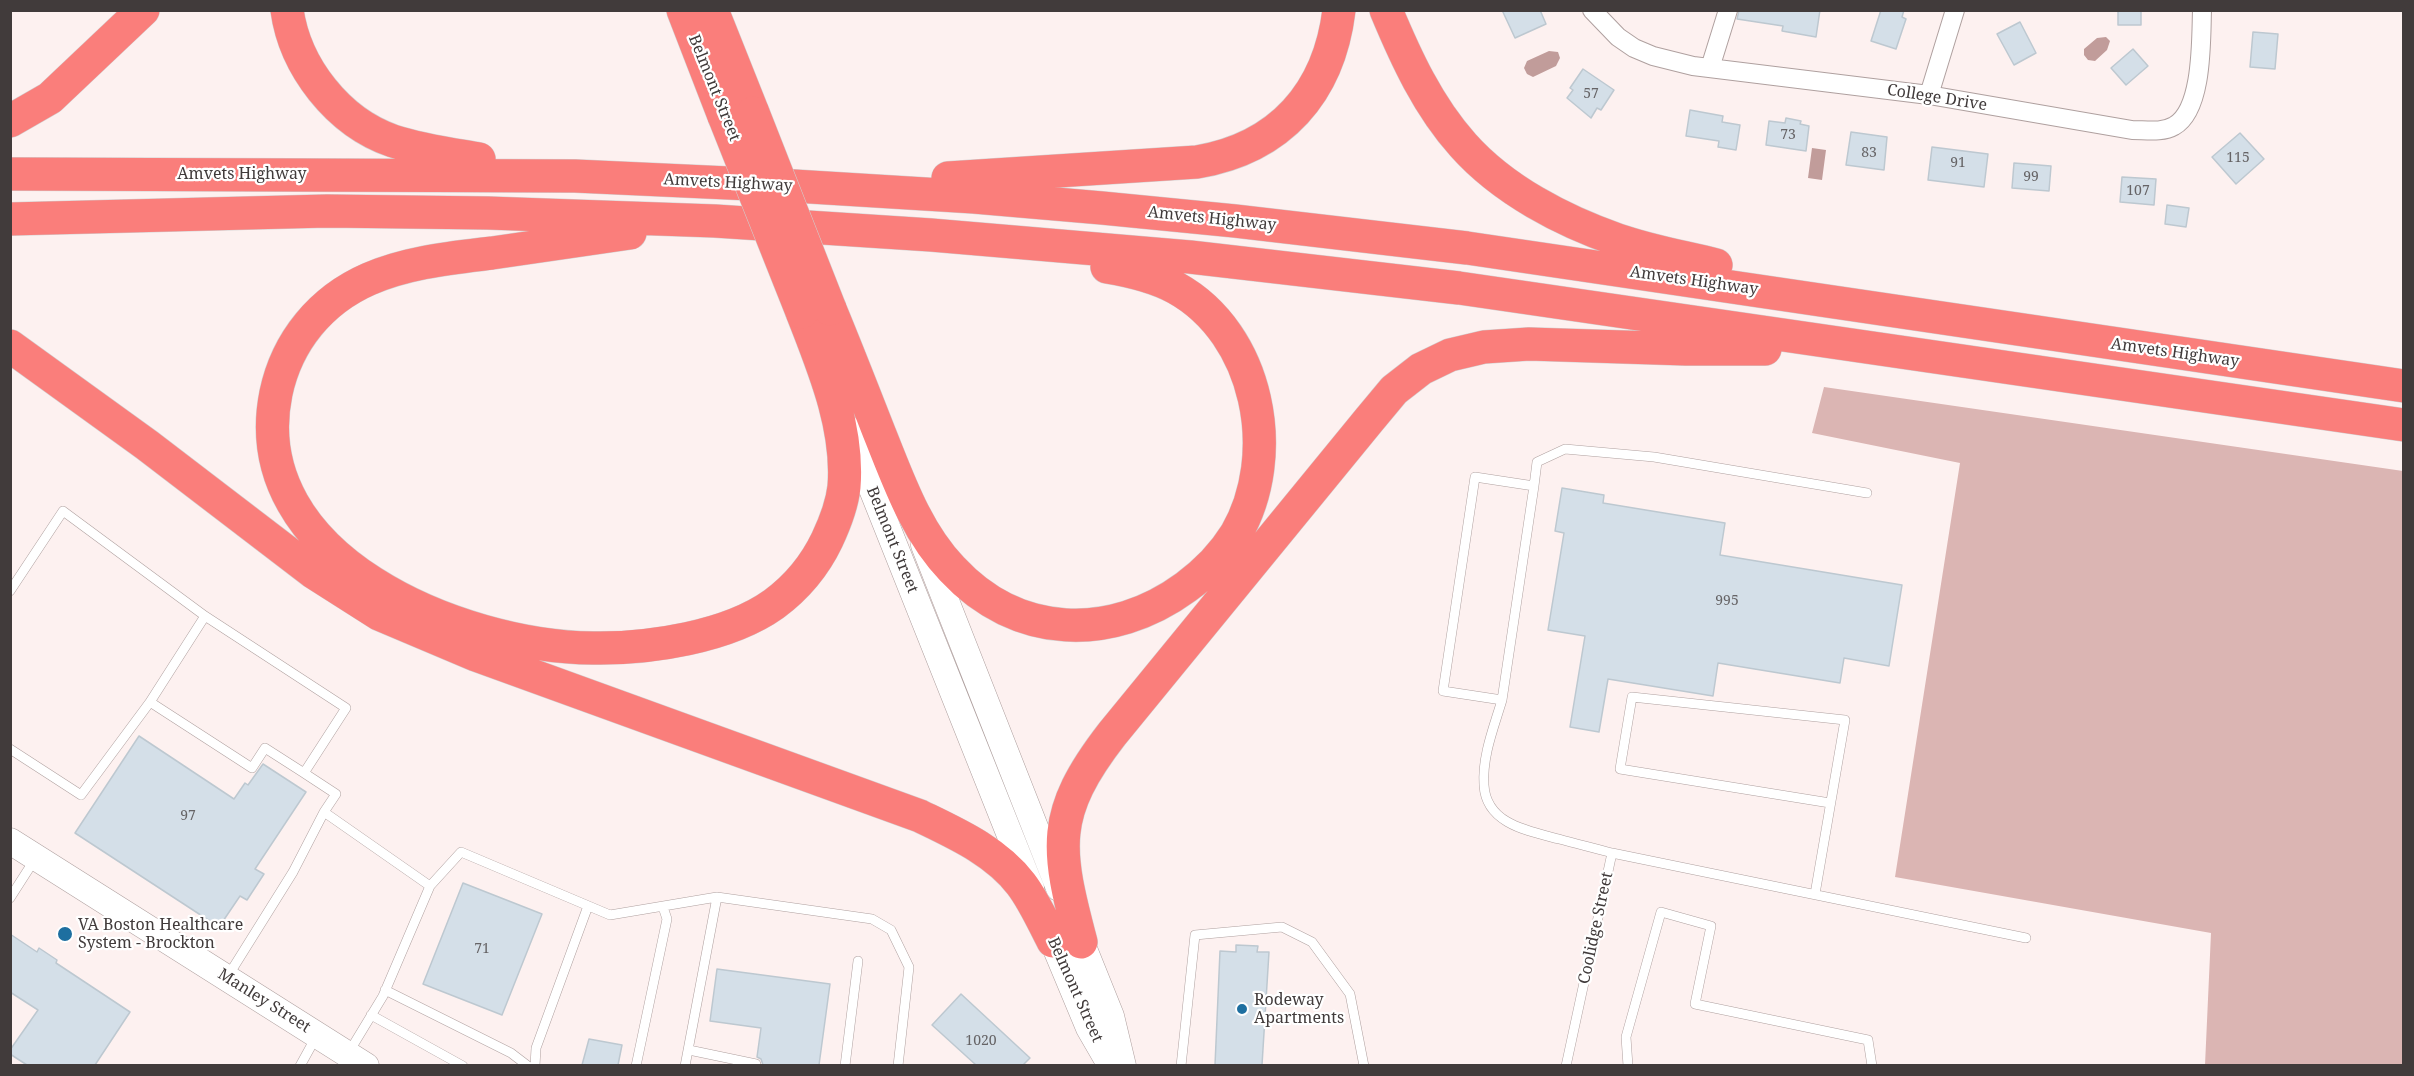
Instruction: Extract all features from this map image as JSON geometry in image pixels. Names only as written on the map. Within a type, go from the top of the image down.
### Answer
[{"type":"highway","points":[[10,121],[50,98],[143,10]]},
{"type":"highway","points":[[286,10],[296,45],[308,69],[341,110],[362,126],[391,140],[424,149],[575,176]]},
{"type":"highway","name":"Belmont Street","points":[[683,10],[739,115],[816,311],[902,489]]},
{"type":"highway","name":"Belmont Street","points":[[712,10],[739,115]]},
{"type":"highway","points":[[794,186],[1149,167],[1215,159],[1244,148],[1270,134],[1305,102],[1326,66],[1337,30],[1339,10]]},
{"type":"highway","points":[[1386,10],[1404,52],[1426,93],[1450,129],[1476,159],[1533,200],[1571,221],[1621,241],[1886,308]]},
{"type":"highway","name":"Amvets Highway","points":[[10,174],[575,176],[986,198],[1282,226],[1467,248],[2403,386]]},
{"type":"highway","points":[[10,219],[327,211],[488,213],[715,221],[931,235],[1318,271],[2403,424]]},
{"type":"highway","points":[[715,221],[413,265],[370,279],[331,301],[300,333],[289,352],[275,397],[274,447],[280,473],[289,498],[304,522],[330,549],[368,579],[420,607],[493,632],[557,645],[603,648],[661,643],[723,628],[750,618],[783,596],[809,570],[832,530],[842,500],[844,458],[833,400],[818,353]]},
{"type":"highway","points":[[902,489],[935,550],[951,569],[977,592],[1024,617],[1058,624],[1093,626],[1121,620],[1148,610],[1197,579],[1218,558],[1246,514],[1258,468],[1259,423],[1247,375],[1236,349],[1221,327],[1194,300],[1178,289],[1136,272],[931,235]]},
{"type":"highway","name":"Belmont Street","points":[[816,311],[818,353]]},
{"type":"highway","points":[[1067,942],[1062,842],[1070,804],[1084,772],[1112,734],[1369,420],[1408,378],[1450,355],[1501,345],[1596,345],[1686,350],[1883,349]]},
{"type":"highway","points":[[10,346],[147,445],[313,572],[379,614],[476,655],[920,816],[948,829],[991,855],[1015,877],[1067,942]]},
{"type":"main road","name":"Belmont Street","points":[[818,353],[1067,942],[1111,1016],[1123,1065]]},
{"type":"main road","name":"Belmont Street","points":[[902,489],[1067,942],[1089,1028],[1111,1065]]},
{"type":"main road","name":"Manley Street","points":[[10,841],[357,1060]]},
{"type":"street","name":"College Drive","points":[[1592,10],[1604,24],[1634,48],[1653,56],[1693,66],[1929,95],[2132,130],[2161,130],[2174,127],[2190,108],[2194,96],[2202,10]]},
{"type":"street","points":[[1710,68],[1728,10]]},
{"type":"street","points":[[1929,95],[1954,10]]},
{"type":"lane","name":"Coolidge Street","points":[[1566,1065],[1612,853],[1520,829],[1503,819],[1492,808],[1485,796],[1484,783],[1486,756],[1502,700],[1537,462],[1565,449],[1654,457],[1867,493]]},
{"type":"lane","points":[[1502,700],[1443,691],[1448,655],[1475,477],[1534,486]]},
{"type":"lane","points":[[10,591],[63,511],[205,616],[346,708],[304,773]]},
{"type":"lane","points":[[10,749],[81,795],[150,702],[205,616]]},
{"type":"lane","points":[[1815,894],[1845,720],[1632,697],[1620,769],[1830,803]]},
{"type":"lane","points":[[150,702],[252,768],[265,748],[336,794],[324,812],[293,872],[227,978]]},
{"type":"lane","points":[[324,812],[430,886]]},
{"type":"lane","points":[[357,1060],[371,1016],[386,990],[430,886],[461,852],[610,915],[717,897],[872,919],[891,930],[909,967],[898,1065]]},
{"type":"lane","points":[[1612,853],[2026,938]]},
{"type":"lane","points":[[10,898],[37,857]]},
{"type":"lane","points":[[685,1065],[717,897]]},
{"type":"lane","points":[[535,1065],[536,1048],[588,906]]},
{"type":"lane","points":[[636,1065],[667,919],[663,907]]},
{"type":"lane","points":[[1628,1065],[1626,1037],[1661,912],[1711,926],[1695,1004],[1868,1040],[1872,1065]]},
{"type":"lane","points":[[1181,1065],[1195,935],[1282,927],[1312,942],[1350,994],[1364,1065]]},
{"type":"lane","points":[[845,1065],[858,961]]},
{"type":"lane","points":[[386,990],[511,1053],[528,1065]]},
{"type":"lane","points":[[371,1016],[463,1065]]},
{"type":"lane","points":[[300,1065],[317,1035]]},
{"type":"lane","points":[[688,1050],[756,1064]]},
{"type":"shaded area","points":[[2106,37],[2110,41],[2107,50],[2095,61],[2088,60],[2084,55],[2084,49],[2097,38]]},
{"type":"shaded area","points":[[1549,51],[1558,52],[1560,58],[1556,66],[1533,77],[1527,74],[1524,68],[1527,61]]},
{"type":"shaded area","points":[[1812,148],[1826,150],[1822,180],[1808,178]]},
{"type":"shaded area","points":[[1824,387],[2403,471],[2403,1065],[2205,1065],[2211,933],[1895,877],[1960,463],[1812,433]]},
{"type":"building","points":[[1502,10],[1540,10],[1546,24],[1515,38]]},
{"type":"building","points":[[1739,10],[1820,10],[1816,37],[1782,31],[1783,26],[1737,19]]},
{"type":"building","points":[[1881,10],[1904,10],[1902,17],[1906,19],[1896,49],[1871,41]]},
{"type":"building","points":[[2118,10],[2141,10],[2141,25],[2118,25]]},
{"type":"building","points":[[2020,22],[2036,53],[2014,65],[1997,34]]},
{"type":"building","points":[[2253,32],[2278,34],[2275,69],[2250,67]]},
{"type":"building","points":[[2133,49],[2148,66],[2126,85],[2111,68]]},
{"type":"building","points":[[1583,69],[1614,90],[1601,110],[1597,108],[1591,118],[1567,98],[1573,90],[1570,88]]},
{"type":"building","points":[[1690,110],[1723,116],[1722,122],[1740,125],[1736,150],[1718,147],[1719,141],[1686,136]]},
{"type":"building","points":[[1786,118],[1801,121],[1800,124],[1809,126],[1806,151],[1766,145],[1769,121],[1785,123]]},
{"type":"building","points":[[1851,132],[1887,137],[1884,170],[1846,165]]},
{"type":"building","points":[[2240,133],[2264,159],[2236,184],[2212,157]]},
{"type":"building","points":[[1932,147],[1988,154],[1984,187],[1928,180]]},
{"type":"building","points":[[2014,163],[2051,166],[2049,191],[2012,188]]},
{"type":"building","points":[[2122,177],[2156,179],[2154,205],[2120,202]]},
{"type":"building","points":[[2167,205],[2189,208],[2186,227],[2165,224]]},
{"type":"building","points":[[1562,488],[1604,495],[1603,503],[1725,523],[1720,555],[1902,585],[1889,666],[1844,658],[1840,683],[1718,663],[1713,696],[1608,679],[1599,732],[1570,727],[1585,636],[1548,630],[1564,533],[1555,531]]},
{"type":"building","points":[[139,736],[234,799],[245,783],[248,785],[263,764],[306,792],[255,869],[264,874],[247,900],[240,896],[219,927],[75,833]]},
{"type":"building","points":[[463,883],[542,914],[502,1015],[423,984]]},
{"type":"building","points":[[10,934],[37,952],[39,948],[57,960],[56,963],[130,1012],[95,1065],[27,1065],[10,1054],[10,1050],[38,1010],[10,992]]},
{"type":"building","name":"Rodeway Apartments","points":[[1236,945],[1258,946],[1257,952],[1269,952],[1262,1065],[1215,1065],[1220,951],[1236,952]]},
{"type":"building","points":[[717,969],[830,984],[819,1065],[763,1065],[761,1059],[757,1057],[761,1028],[710,1021]]},
{"type":"building","points":[[961,994],[1030,1058],[1023,1065],[976,1065],[932,1025]]},
{"type":"building","points":[[589,1039],[622,1045],[618,1065],[582,1065]]},
{"type":"place","name":"VA Boston Healthcare System - Brockton","points":[[65,934]]},
{"type":"place","name":"Rodeway Apartments","points":[[1242,1009]]}]
